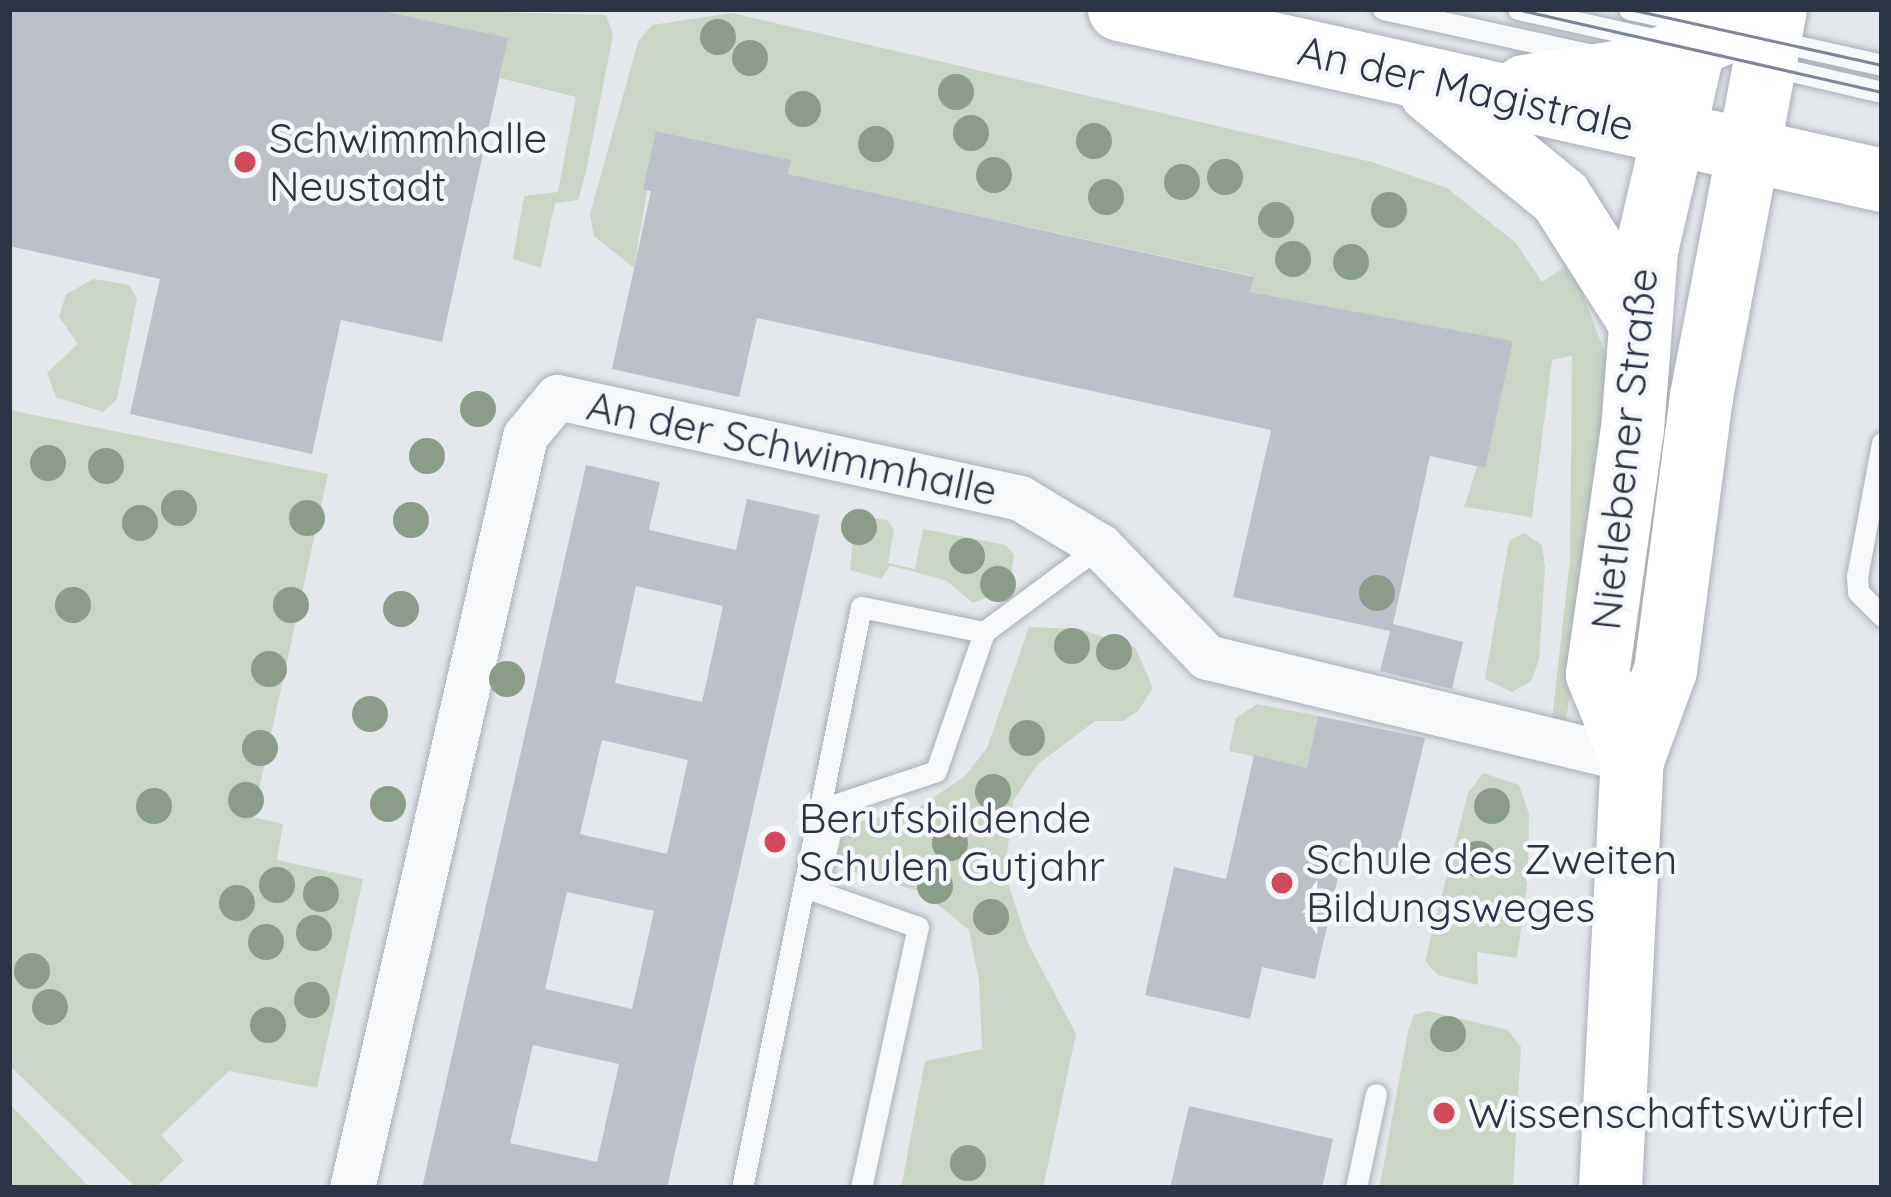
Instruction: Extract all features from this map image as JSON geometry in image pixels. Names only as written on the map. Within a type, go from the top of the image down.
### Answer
[{"type":"main road","name":"An der Magistrale","points":[[1119,9],[1882,181]]},
{"type":"main road","name":"An der Magistrale","points":[[1672,134],[1734,29]]},
{"type":"main road","points":[[1435,82],[1632,39],[1734,29],[1746,151]]},
{"type":"main road","points":[[1435,82],[1560,197],[1639,322]]},
{"type":"main road","name":"Nietlebener Straße","points":[[1632,760],[1598,674],[1639,322],[1672,134]]},
{"type":"main road","name":"Nietlebener Straße","points":[[1610,1188],[1632,760],[1665,670],[1701,397],[1746,151]]},
{"type":"street","name":"An der Schwimmhalle","points":[[352,1188],[526,436],[557,397],[1020,498],[1100,546],[1207,657],[1632,760]]},
{"type":"lane","points":[[1384,9],[1632,39],[1672,134]]},
{"type":"lane","points":[[1518,9],[1734,29],[1882,65]]},
{"type":"lane","points":[[1734,29],[1882,92]]},
{"type":"lane","points":[[1882,443],[1857,576],[1858,592],[1882,616]]},
{"type":"lane","points":[[861,1188],[918,927],[816,891],[837,804],[936,771],[984,632],[1100,546]]},
{"type":"lane","points":[[742,1188],[861,607],[984,632]]},
{"type":"lane","points":[[1356,1188],[1376,1094]]},
{"type":"green space","points":[[374,9],[606,15],[613,35],[586,172],[578,200],[555,203],[541,268],[513,259],[524,196],[558,192],[576,97],[500,78],[507,38]]},
{"type":"green space","points":[[732,13],[1372,162],[1447,188],[1516,243],[1542,282],[1571,263],[1609,364],[1605,447],[1566,721],[1552,719],[1570,560],[1572,356],[1552,360],[1532,517],[1464,507],[1477,467],[1485,467],[1512,341],[1250,292],[1253,276],[788,174],[790,160],[657,131],[634,268],[594,236],[590,214],[638,42],[652,25]]},
{"type":"green space","points":[[94,279],[129,285],[137,299],[117,399],[103,412],[56,397],[47,373],[78,344],[59,317],[66,294]]},
{"type":"green space","points":[[9,410],[328,474],[253,817],[283,824],[277,860],[363,879],[317,1088],[229,1071],[161,1135],[184,1160],[155,1188],[137,1188],[9,1065]]},
{"type":"green space","points":[[855,516],[887,520],[894,530],[888,563],[915,569],[923,529],[1006,545],[1014,555],[1009,588],[973,603],[947,581],[912,571],[890,566],[881,579],[850,570]]},
{"type":"green space","points":[[1524,533],[1542,545],[1545,567],[1539,660],[1531,681],[1512,692],[1485,679],[1509,541]]},
{"type":"green space","points":[[1029,627],[1079,629],[1135,647],[1153,688],[1138,711],[1123,721],[1095,721],[1038,764],[1013,801],[1005,874],[1027,941],[1076,1034],[1043,1188],[901,1188],[925,1061],[982,1049],[979,981],[969,930],[922,892],[836,867],[844,825],[918,808],[965,776],[987,748]]},
{"type":"green space","points":[[1257,704],[1318,716],[1307,768],[1229,751],[1236,718]]},
{"type":"green space","points":[[1483,773],[1519,785],[1529,814],[1528,878],[1517,958],[1477,952],[1478,985],[1438,975],[1425,961],[1468,793]]},
{"type":"green space","points":[[1428,1011],[1508,1030],[1521,1047],[1513,1188],[1380,1185],[1408,1032],[1414,1015]]},
{"type":"green space","points":[[9,1103],[86,1184],[93,1188],[9,1188]]},
{"type":"building","name":"Schwimmhalle Neustadt","points":[[9,9],[374,9],[508,38],[442,342],[341,320],[312,454],[130,414],[160,279],[9,246]]},
{"type":"building","points":[[656,131],[791,160],[788,174],[1254,277],[1250,292],[1513,341],[1485,468],[1430,456],[1393,624],[1463,642],[1452,689],[1380,671],[1390,631],[1233,597],[1271,430],[757,318],[739,397],[612,369],[651,191],[643,190]]},
{"type":"building","points":[[586,465],[660,482],[649,530],[736,550],[747,499],[820,515],[667,1188],[422,1188]],"holes":[[[636,586],[723,606],[702,702],[615,683]],[[602,740],[688,760],[667,854],[580,834]],[[567,892],[654,911],[632,1009],[545,989]],[[533,1045],[619,1064],[597,1162],[510,1143]]]},
{"type":"building","points":[[1318,716],[1425,738],[1394,867],[1343,855],[1315,979],[1262,967],[1250,1019],[1145,995],[1174,867],[1226,879],[1254,755],[1307,768]]},
{"type":"building","points":[[1189,1106],[1333,1139],[1322,1188],[1170,1188]]},
{"type":"tram line","points":[[1516,9],[1882,92]]},
{"type":"tram line","points":[[1629,9],[1882,65]]},
{"type":"place","name":"Schwimmhalle Neustadt","points":[[245,162]]},
{"type":"place","name":"Berufsbildende Schulen Gutjahr","points":[[775,842]]},
{"type":"place","name":"Schule des Zweiten Bildungsweges","points":[[1282,883]]},
{"type":"place","name":"Wissenschaftswürfel","points":[[1444,1113]]}]
